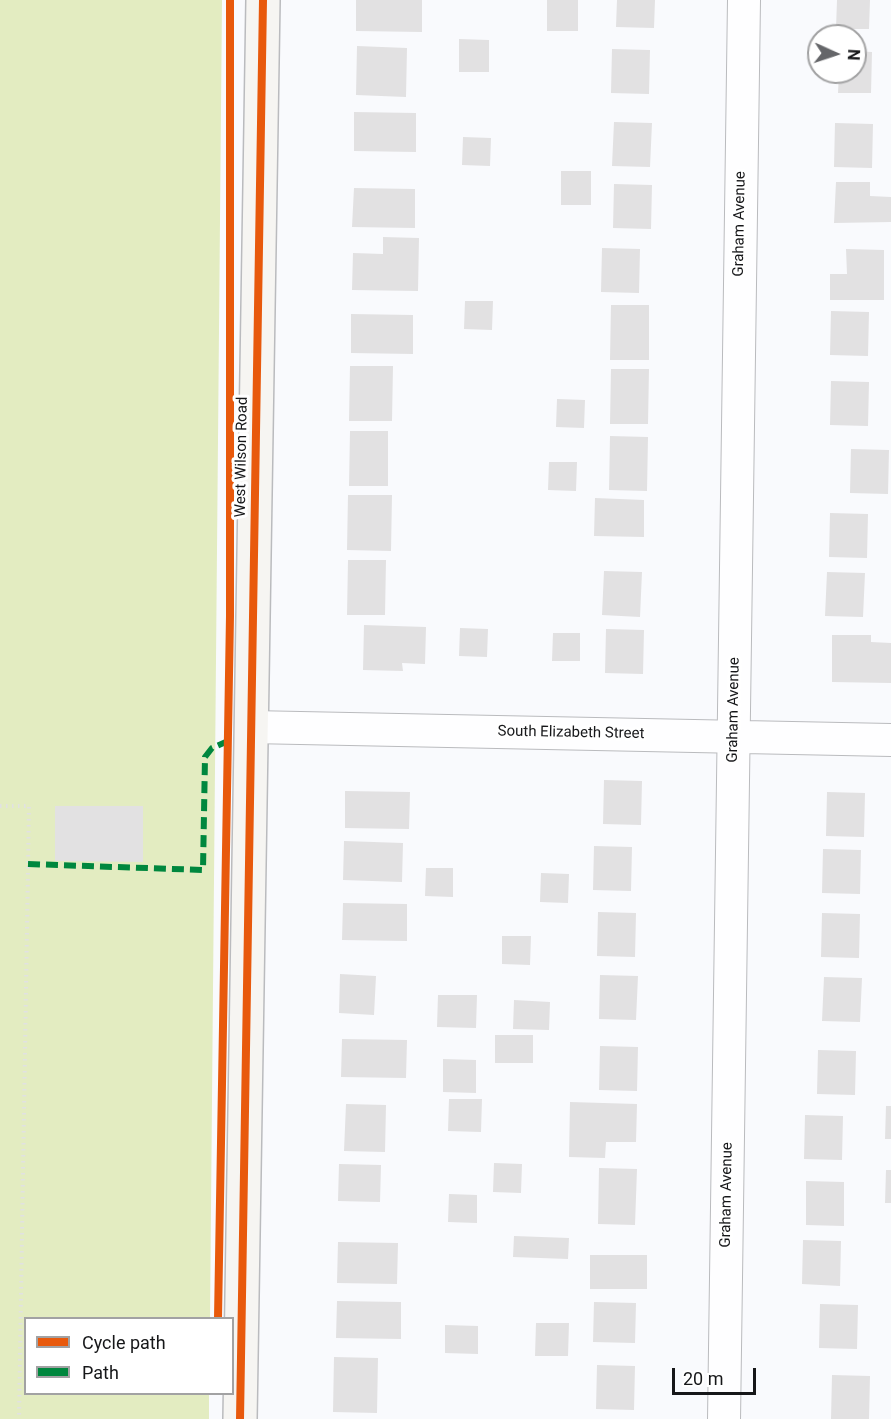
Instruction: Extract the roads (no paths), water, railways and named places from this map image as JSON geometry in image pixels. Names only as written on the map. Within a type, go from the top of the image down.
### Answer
[{"type":"street","name":"West Wilson Road","points":[[240,1419],[263,0]]},
{"type":"street","name":"Graham Avenue","points":[[724,1419],[744,0]]},
{"type":"street","name":"South Elizabeth Street","points":[[251,727],[891,740]]}]
